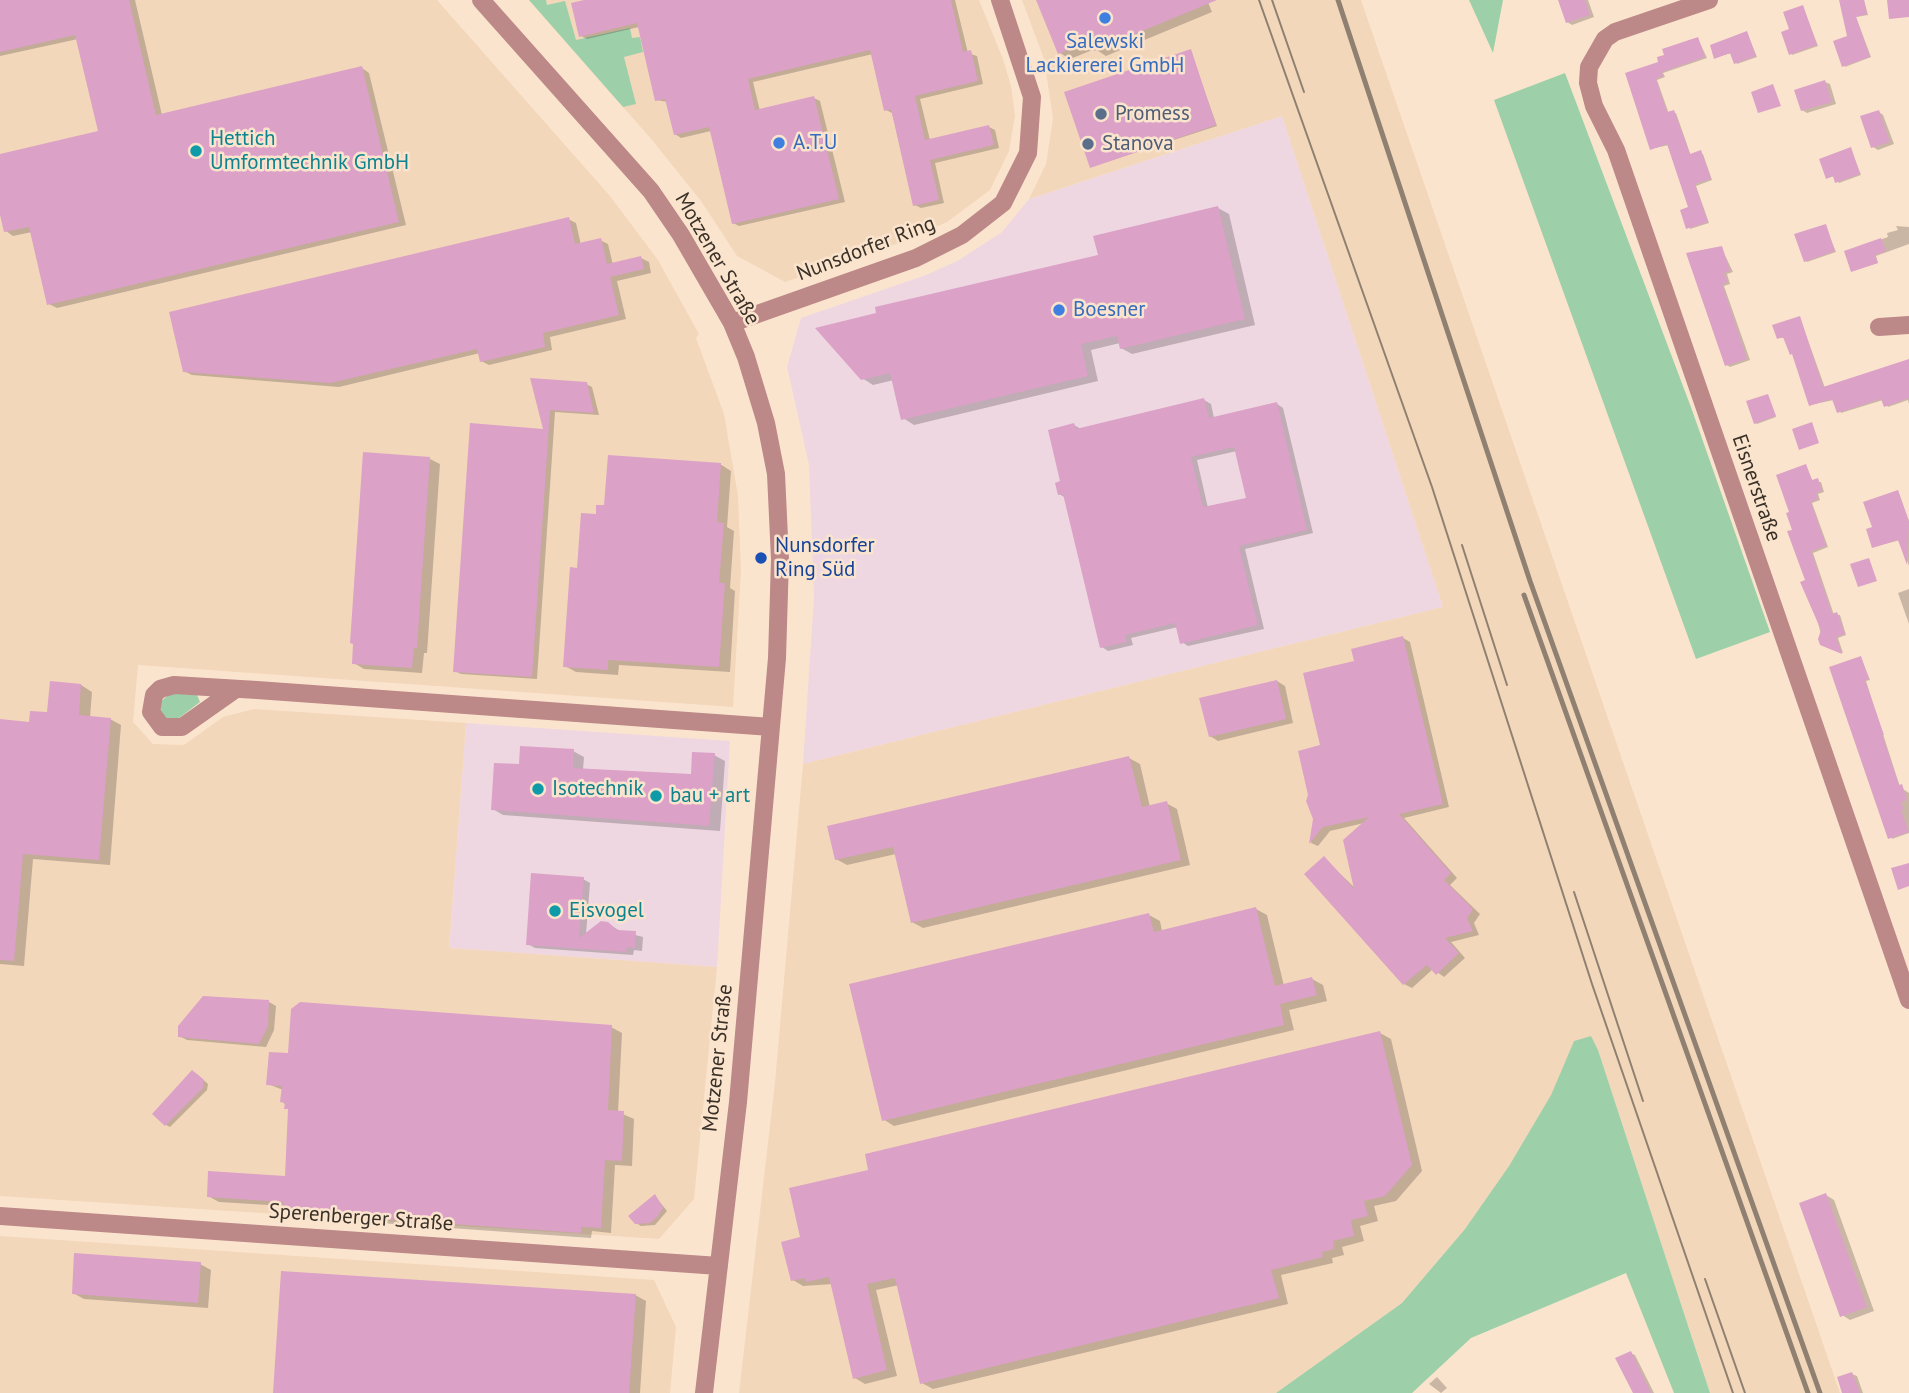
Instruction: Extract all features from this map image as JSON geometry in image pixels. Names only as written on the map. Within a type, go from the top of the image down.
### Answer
[{"type":"street","name":"Motzener Straße","points":[[481,0],[650,191],[681,235],[732,323],[760,398],[776,474],[780,591],[771,727],[740,1088],[704,1393]]},
{"type":"street","name":"Nunsdorfer Ring","points":[[732,323],[916,258],[956,239],[1003,203],[1028,153],[1032,97],[1000,0]]},
{"type":"street","name":"Eisnerstraße","points":[[1709,0],[1615,32],[1605,39],[1589,67],[1588,83],[1594,106],[1620,163],[1909,1000]]},
{"type":"street","points":[[1880,327],[1909,325]]},
{"type":"street","points":[[236,689],[771,727]]},
{"type":"street","name":"Sperenberger Straße","points":[[0,1216],[719,1266]]},
{"type":"shaded area","points":[[0,0],[437,0],[610,196],[658,260],[699,334],[696,338],[724,414],[738,496],[741,571],[733,707],[138,665],[133,722],[153,744],[184,745],[223,717],[254,709],[466,723],[449,948],[717,967],[694,1199],[659,1239],[0,1196]]},
{"type":"shaded area","points":[[529,0],[979,0],[1011,86],[1015,116],[1009,151],[990,190],[947,222],[908,240],[785,282],[737,256],[701,201],[652,140]]},
{"type":"shaded area","points":[[1022,0],[1361,0],[1840,1393],[1710,1393],[1598,1050],[1574,1041],[1551,1095],[1509,1166],[1465,1229],[1402,1303],[1276,1393],[739,1393],[775,1082],[803,764],[1443,607],[1282,116],[1029,199],[1046,164],[1053,118],[1044,59]]},
{"type":"shaded area","points":[[1282,116],[1443,607],[803,764],[814,597],[809,465],[787,367],[801,318],[926,275],[959,260],[1002,232],[1029,199]]},
{"type":"shaded area","points":[[466,723],[730,741],[717,967],[449,948]]},
{"type":"shaded area","points":[[0,1236],[654,1280],[676,1327],[670,1393],[0,1393]]},
{"type":"green space","points":[[529,0],[546,0],[547,5],[565,1],[576,40],[630,28],[632,38],[640,37],[643,52],[624,57],[636,104],[623,107]]},
{"type":"green space","points":[[1469,0],[1503,0],[1493,53]]},
{"type":"green space","points":[[1565,73],[1692,410],[1770,632],[1696,659],[1494,100]]},
{"type":"green space","points":[[171,693],[197,695],[200,702],[179,718],[166,718],[160,712],[160,702]]},
{"type":"green space","points":[[1591,1036],[1598,1050],[1710,1393],[1674,1393],[1626,1273],[1471,1338],[1412,1393],[1276,1393],[1402,1303],[1465,1229],[1509,1166],[1551,1095],[1574,1041]]},
{"type":"building","name":"Hettich Umformtechnik GmbH","points":[[0,0],[129,0],[156,115],[362,66],[399,222],[47,305],[29,227],[4,232],[0,215],[0,154],[98,131],[75,35],[0,52]]},
{"type":"building","points":[[584,0],[951,0],[963,52],[971,50],[978,81],[915,96],[925,140],[989,125],[994,145],[930,160],[939,200],[913,206],[891,109],[884,111],[870,50],[748,79],[755,110],[814,96],[839,199],[732,224],[709,127],[674,135],[665,99],[655,101],[637,23],[579,37],[571,3]]},
{"type":"building","points":[[1036,0],[1217,0],[1094,51],[1090,41],[1058,54]]},
{"type":"building","points":[[1558,0],[1585,0],[1590,15],[1566,23]]},
{"type":"building","points":[[1839,0],[1864,0],[1867,14],[1856,17],[1870,57],[1842,67],[1833,41],[1847,36]]},
{"type":"building","points":[[1887,0],[1909,0],[1909,17],[1889,19]]},
{"type":"building","points":[[1803,5],[1817,45],[1789,55],[1781,32],[1789,29],[1783,12]]},
{"type":"building","points":[[1747,31],[1756,56],[1734,64],[1730,53],[1714,59],[1710,45]]},
{"type":"building","points":[[1698,37],[1705,57],[1662,72],[1663,76],[1656,79],[1667,112],[1674,110],[1690,154],[1701,150],[1711,179],[1695,184],[1708,222],[1686,229],[1680,210],[1688,207],[1667,144],[1650,150],[1625,73],[1658,62],[1657,57],[1664,55],[1662,49]]},
{"type":"building","points":[[1191,49],[1216,125],[1090,168],[1064,92]]},
{"type":"building","points":[[1825,80],[1832,102],[1801,111],[1794,90]]},
{"type":"building","points":[[1773,84],[1781,106],[1758,113],[1751,92]]},
{"type":"building","points":[[1879,110],[1890,142],[1871,148],[1860,116]]},
{"type":"building","points":[[1851,147],[1860,174],[1835,183],[1833,176],[1826,179],[1819,159]]},
{"type":"building","name":"Boesner","points":[[1218,206],[1245,319],[1120,349],[1117,336],[1081,344],[1088,376],[901,420],[890,373],[861,380],[815,328],[876,313],[875,307],[1098,255],[1093,236]]},
{"type":"building","points":[[569,217],[575,244],[601,238],[607,264],[641,256],[644,269],[610,277],[619,315],[543,333],[545,347],[480,362],[477,349],[330,383],[183,372],[169,312]]},
{"type":"building","points":[[1826,224],[1835,251],[1804,262],[1794,234]]},
{"type":"building","points":[[1881,238],[1886,251],[1875,255],[1878,263],[1851,272],[1844,251]]},
{"type":"building","points":[[1722,246],[1730,271],[1724,273],[1728,282],[1722,284],[1747,359],[1725,366],[1686,253]]},
{"type":"building","points":[[1800,316],[1823,387],[1909,359],[1909,398],[1884,407],[1881,399],[1837,413],[1832,399],[1809,406],[1792,354],[1790,355],[1783,337],[1777,339],[1772,325]]},
{"type":"building","points":[[530,378],[587,382],[594,413],[550,410],[532,677],[453,672],[470,423],[543,429]]},
{"type":"building","points":[[1768,394],[1776,416],[1754,424],[1746,401]]},
{"type":"building","points":[[1204,398],[1209,418],[1277,402],[1307,530],[1239,546],[1258,625],[1180,644],[1175,623],[1125,635],[1127,642],[1100,648],[1063,494],[1058,495],[1055,483],[1060,481],[1048,430],[1074,423],[1076,429]],"holes":[[[1234,447],[1246,498],[1203,507],[1191,457]]]},
{"type":"building","points":[[1812,422],[1819,443],[1799,450],[1792,429]]},
{"type":"building","points":[[363,452],[430,457],[417,648],[414,648],[412,668],[352,664],[353,644],[350,643]]},
{"type":"building","points":[[608,455],[721,463],[717,522],[724,523],[719,583],[725,583],[719,667],[608,660],[608,670],[563,667],[570,567],[577,568],[581,513],[596,514],[596,505],[604,505]]},
{"type":"building","points":[[1806,464],[1812,480],[1818,478],[1822,491],[1816,493],[1818,499],[1811,502],[1826,546],[1811,551],[1832,614],[1837,612],[1845,634],[1836,637],[1842,654],[1820,645],[1818,639],[1821,630],[1800,582],[1805,580],[1787,531],[1792,530],[1786,513],[1789,512],[1776,475]]},
{"type":"building","points":[[1898,490],[1909,522],[1907,565],[1898,540],[1872,548],[1866,529],[1872,527],[1863,502]]},
{"type":"building","points":[[1869,558],[1877,581],[1858,587],[1850,564]]},
{"type":"building","points":[[1403,636],[1443,804],[1399,814],[1451,873],[1444,880],[1473,909],[1467,918],[1473,931],[1445,938],[1459,953],[1436,975],[1427,965],[1403,985],[1304,874],[1324,856],[1354,889],[1343,840],[1369,817],[1323,827],[1309,844],[1313,819],[1306,801],[1308,795],[1298,751],[1320,745],[1303,673],[1354,661],[1351,649]]},
{"type":"building","points":[[1861,656],[1869,679],[1865,680],[1882,735],[1907,800],[1901,802],[1904,809],[1901,810],[1909,832],[1888,839],[1829,667]]},
{"type":"building","points":[[1277,680],[1286,719],[1209,737],[1199,698]]},
{"type":"building","points":[[50,681],[81,684],[79,715],[111,718],[99,860],[23,854],[14,961],[0,960],[0,719],[29,722],[30,711],[47,712]]},
{"type":"building","points":[[520,746],[574,749],[573,768],[691,774],[692,752],[715,753],[709,826],[491,810],[494,763],[519,764]]},
{"type":"building","points":[[1129,756],[1142,807],[1167,801],[1181,860],[911,923],[893,847],[835,860],[827,826]]},
{"type":"building","points":[[1909,863],[1909,886],[1898,890],[1891,868]]},
{"type":"building","name":"Eisvogel","points":[[531,873],[584,877],[579,938],[601,921],[608,922],[617,930],[636,931],[635,948],[627,947],[626,952],[526,945]]},
{"type":"building","points":[[1256,907],[1275,986],[1312,977],[1317,995],[1280,1004],[1284,1025],[882,1121],[849,984],[1149,913],[1154,932]]},
{"type":"building","points":[[203,996],[269,1000],[268,1026],[259,1044],[178,1037],[178,1026]]},
{"type":"building","points":[[300,1002],[612,1025],[608,1110],[624,1111],[622,1161],[605,1160],[601,1228],[581,1227],[581,1233],[283,1212],[283,1202],[207,1197],[208,1171],[285,1176],[288,1109],[284,1109],[285,1103],[280,1102],[282,1086],[266,1085],[269,1052],[288,1053],[291,1009]]},
{"type":"building","points":[[1380,1031],[1412,1165],[1385,1196],[1364,1201],[1368,1216],[1351,1220],[1354,1236],[1333,1241],[1334,1249],[1322,1252],[1323,1257],[1271,1270],[1279,1298],[920,1384],[895,1278],[867,1284],[887,1370],[853,1379],[829,1277],[806,1282],[805,1278],[791,1281],[781,1242],[800,1237],[789,1188],[868,1170],[865,1154]]},
{"type":"building","points":[[192,1070],[204,1080],[203,1088],[165,1126],[152,1114]]},
{"type":"building","points":[[1826,1193],[1867,1307],[1840,1317],[1799,1203]]},
{"type":"building","points":[[655,1194],[663,1208],[657,1217],[650,1223],[635,1224],[628,1216]]},
{"type":"building","points":[[74,1253],[201,1262],[198,1303],[72,1294]]},
{"type":"building","points":[[281,1271],[636,1294],[629,1393],[273,1393]]},
{"type":"building","points":[[1631,1351],[1651,1393],[1633,1393],[1615,1358]]},
{"type":"building","points":[[1852,1372],[1860,1393],[1842,1393],[1837,1377]]},
{"type":"tram line","points":[[1259,0],[1432,487],[1592,984],[1733,1393]]},
{"type":"tram line","points":[[1272,0],[1304,92]]},
{"type":"tram line","points":[[1462,545],[1507,685]]},
{"type":"tram line","points":[[1574,892],[1643,1101]]},
{"type":"tram line","points":[[1705,1279],[1745,1393]]},
{"type":"railway","points":[[1338,0],[1530,581],[1820,1393]]},
{"type":"railway","points":[[1524,595],[1808,1393]]},
{"type":"place","name":"Salewski Lackiererei GmbH","points":[[1105,18]]},
{"type":"place","name":"Promess","points":[[1101,114]]},
{"type":"place","name":"A.T.U","points":[[779,143]]},
{"type":"place","name":"Stanova","points":[[1088,144]]},
{"type":"place","name":"Hettich Umformtechnik GmbH","points":[[196,151]]},
{"type":"place","name":"Boesner","points":[[1059,310]]},
{"type":"place","name":"Nunsdorfer Ring Süd","points":[[761,558]]},
{"type":"place","name":"Isotechnik","points":[[538,789]]},
{"type":"place","name":"bau + art","points":[[656,796]]},
{"type":"place","name":"Eisvogel","points":[[555,911]]}]
